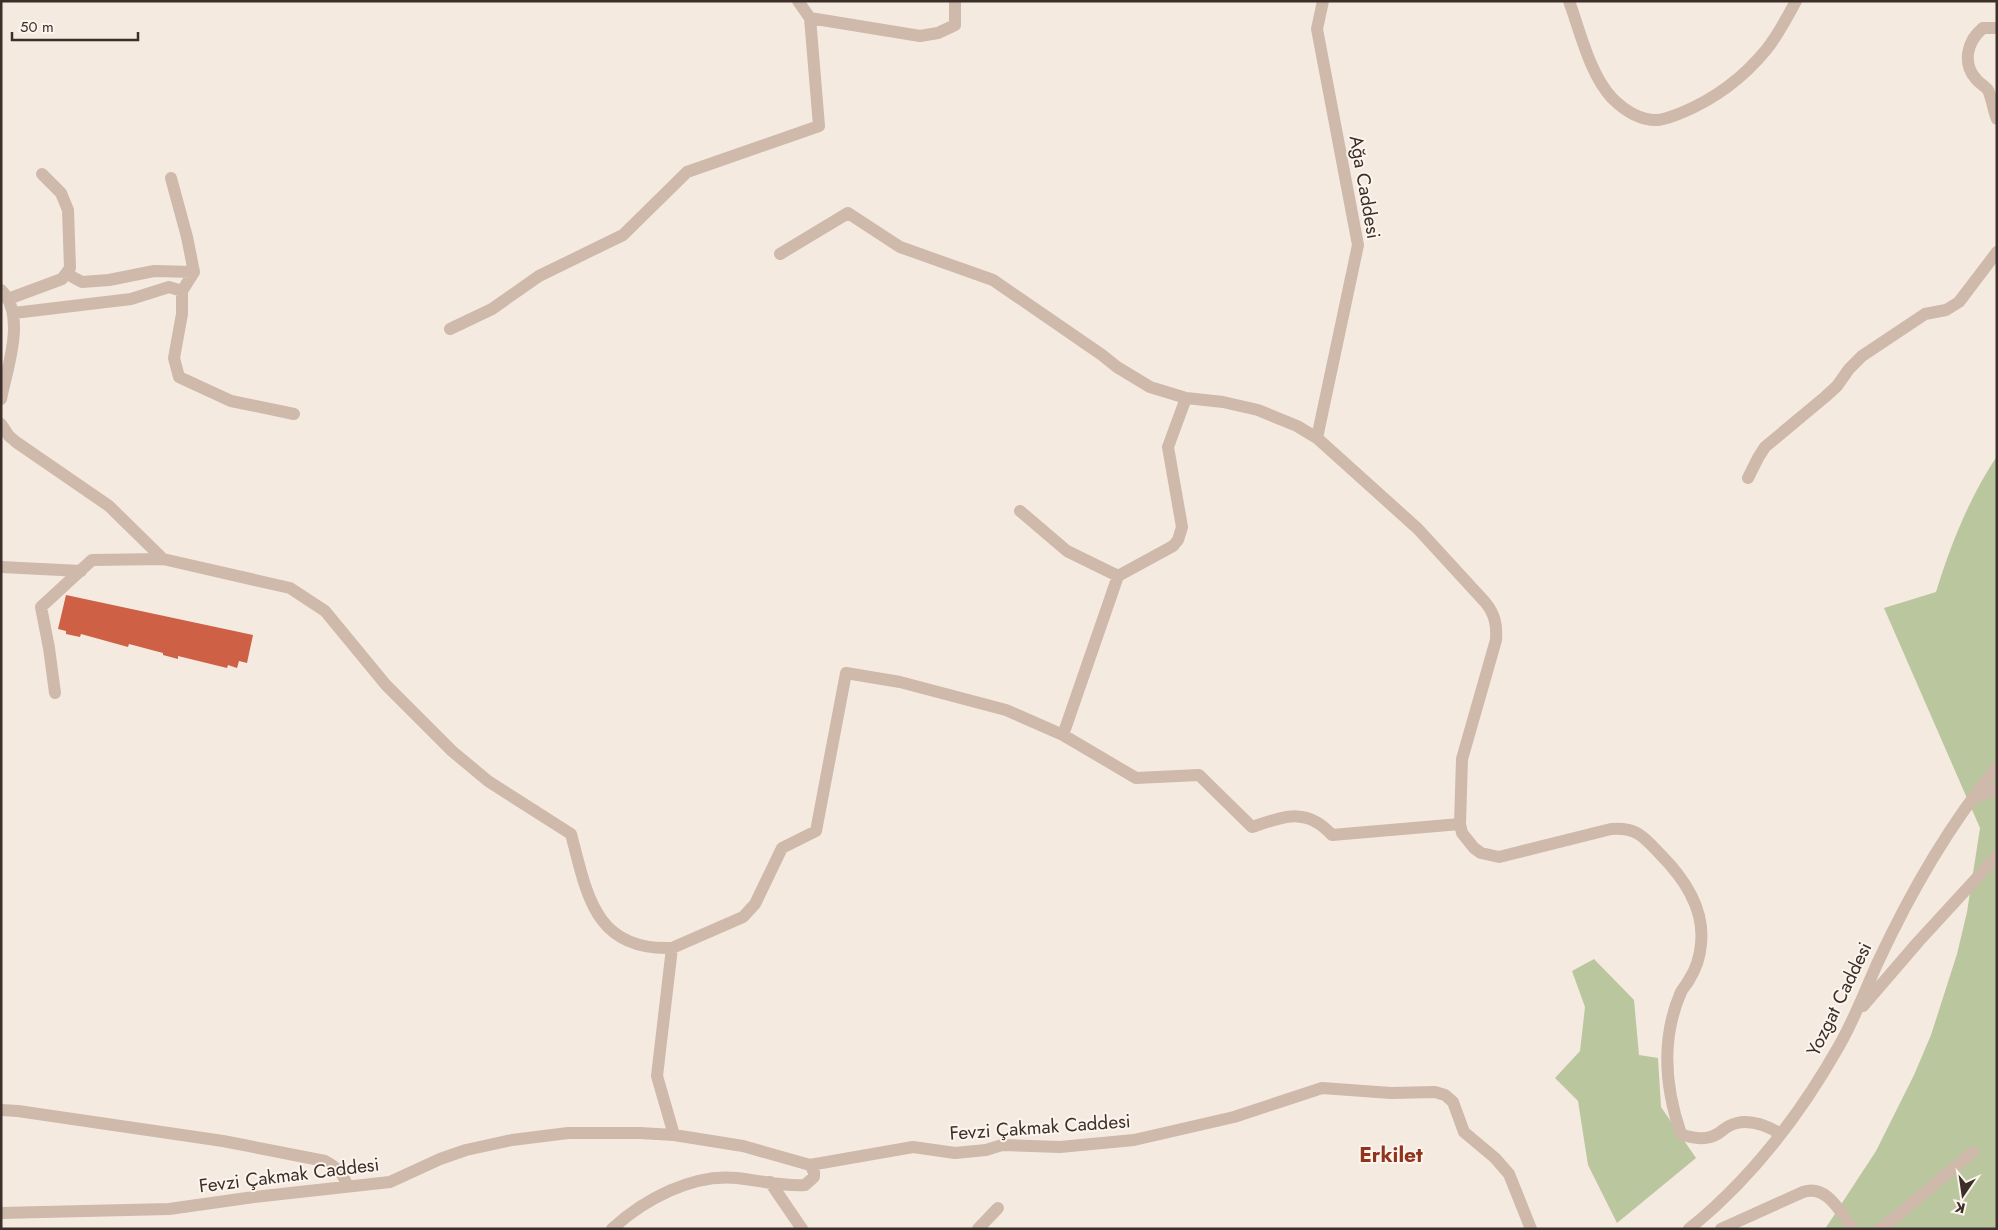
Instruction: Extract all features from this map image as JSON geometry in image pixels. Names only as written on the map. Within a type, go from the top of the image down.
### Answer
[{"type":"street","points":[[450,329],[492,309],[539,276],[623,235],[687,172],[819,126],[810,18],[798,1]]},
{"type":"street","points":[[810,18],[910,35],[929,35],[954,25],[955,1]]},
{"type":"street","name":"Ağa Caddesi","points":[[1317,438],[1358,245],[1317,29],[1323,1]]},
{"type":"street","points":[[1569,1],[1594,70],[1604,88],[1621,106],[1636,116],[1658,120],[1683,112],[1708,100],[1739,78],[1767,49],[1796,1]]},
{"type":"street","points":[[1997,28],[1983,28],[1976,34],[1971,41],[1967,58],[1968,65],[1975,79],[1987,88],[1997,120]]},
{"type":"street","points":[[1,399],[14,332],[14,313],[5,294],[56,282],[66,274],[71,262],[68,210],[61,193],[42,174]]},
{"type":"street","points":[[171,178],[187,237],[194,272],[182,291],[182,314],[174,358],[179,377],[231,401],[294,414]]},
{"type":"street","points":[[780,254],[848,214],[900,247],[993,280],[1132,378],[1150,387],[1186,398],[1223,402],[1258,410],[1297,426],[1317,438],[1418,529],[1485,602],[1494,615],[1497,632],[1496,640],[1462,759],[1460,824],[1462,833],[1474,848],[1481,853],[1499,857],[1612,829],[1636,832],[1652,844],[1682,878],[1698,912],[1702,931],[1699,957],[1695,969],[1681,991],[1669,1033],[1667,1078],[1670,1097],[1681,1134],[1698,1139],[1707,1138],[1722,1132],[1728,1126],[1744,1122],[1762,1124],[1781,1134]]},
{"type":"street","points":[[1748,478],[1765,447],[1837,386],[1849,369],[1862,356],[1925,314],[1951,309],[1966,294],[1997,252]]},
{"type":"street","points":[[66,274],[82,282],[109,280],[154,271],[194,272]]},
{"type":"street","points":[[14,313],[131,299],[170,287],[182,291]]},
{"type":"street","points":[[1063,735],[1118,576],[1174,546],[1181,534],[1182,527],[1168,447],[1186,398]]},
{"type":"street","points":[[1,424],[9,436],[16,442],[108,506],[163,558]]},
{"type":"street","points":[[1,438],[16,442]]},
{"type":"street","points":[[1020,511],[1067,551],[1118,576]]},
{"type":"street","points":[[55,693],[41,607],[92,560],[163,558],[290,588],[325,610],[386,685],[452,751],[488,781],[572,834],[586,892],[596,914],[613,932],[635,944],[647,947],[672,948],[743,917],[755,904],[782,848],[816,831],[846,673],[900,682],[1006,710],[1063,735],[1136,778],[1199,775],[1252,827],[1292,816],[1310,818],[1318,822],[1332,835],[1460,824]]},
{"type":"street","points":[[1,567],[81,571]]},
{"type":"street","name":"Yozgat Caddesi","points":[[1689,1229],[1746,1176],[1781,1134],[1819,1080],[1855,1015],[1899,919],[1942,844],[1972,799],[1997,768]]},
{"type":"street","points":[[1972,799],[1997,788]]},
{"type":"street","points":[[1855,1015],[1918,942],[1997,856]]},
{"type":"street","points":[[672,948],[657,1076],[674,1135]]},
{"type":"street","name":"Fevzi Çakmak Caddesi","points":[[1,1213],[169,1209],[254,1197],[390,1182],[440,1159],[466,1150],[512,1140],[568,1133],[605,1132],[674,1135],[743,1146],[810,1164],[912,1147],[955,1153],[986,1150],[1002,1145],[1060,1147],[1134,1140],[1234,1117],[1322,1088],[1390,1093],[1435,1092],[1449,1098],[1455,1106],[1464,1132],[1495,1158],[1509,1174],[1531,1229]]},
{"type":"street","points":[[1,1110],[223,1141],[325,1161],[338,1168],[347,1186]]},
{"type":"street","points":[[1879,1229],[1973,1152]]},
{"type":"street","points":[[612,1229],[639,1207],[657,1196],[694,1183],[733,1177],[805,1185],[814,1177],[810,1164]]},
{"type":"street","points":[[770,1182],[802,1229]]},
{"type":"street","points":[[1721,1229],[1803,1192],[1815,1190],[1827,1196],[1853,1229]]},
{"type":"street","points":[[978,1229],[998,1208]]},
{"type":"green space","points":[[1997,456],[1997,1229],[1825,1229],[1876,1151],[1914,1075],[1931,1035],[1957,954],[1967,912],[1980,828],[1884,608],[1936,592],[1948,556],[1969,505]]},
{"type":"green space","points":[[1594,959],[1634,1000],[1639,1055],[1658,1058],[1661,1107],[1696,1158],[1617,1223],[1588,1165],[1578,1101],[1555,1078],[1580,1051],[1585,1007],[1572,971]]},
{"type":"building","points":[[66,595],[253,635],[247,663],[239,661],[237,668],[228,665],[227,668],[178,656],[178,659],[129,644],[128,647],[81,634],[80,637],[66,634],[66,631],[58,629]]},
{"type":"district","name":"Erkilet","points":[[1391,1155]]}]
